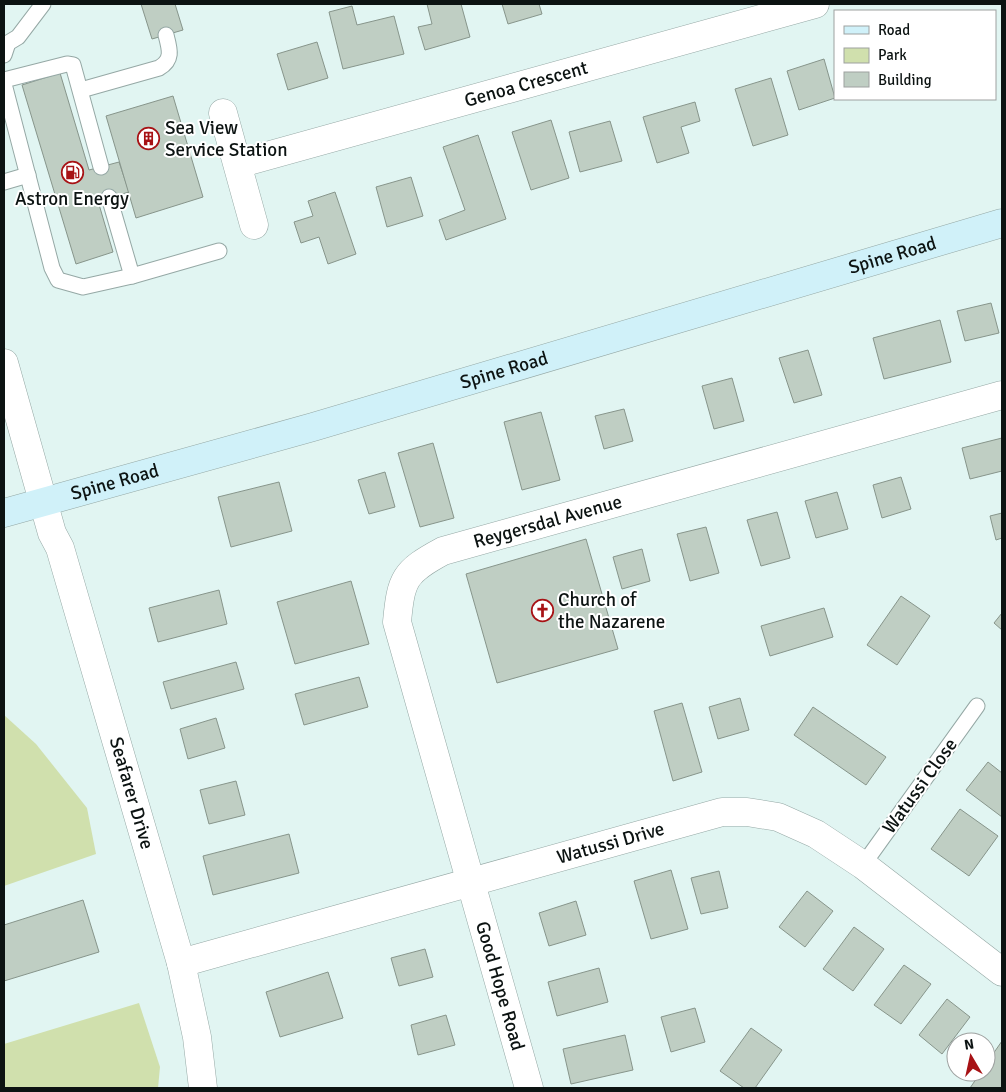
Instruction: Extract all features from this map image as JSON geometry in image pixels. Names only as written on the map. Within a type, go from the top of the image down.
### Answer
[{"type":"main road","name":"Spine Road","points":[[4,513],[313,427],[1002,223]]},
{"type":"street","name":"Genoa Crescent","points":[[238,164],[736,15],[815,4]]},
{"type":"street","points":[[223,113],[254,225]]},
{"type":"street","name":"Seafarer Drive","points":[[4,363],[42,501],[52,533],[60,548],[181,963],[197,1037],[203,1088]]},
{"type":"street","name":"Reygersdal Avenue","points":[[471,883],[397,622],[399,600],[405,579],[416,566],[443,550],[1002,396]]},
{"type":"street","name":"Watussi Drive","points":[[181,963],[722,812],[747,812],[778,817],[816,834],[863,865],[1002,972]]},
{"type":"street","name":"Good Hope Road","points":[[471,883],[529,1088]]},
{"type":"lane","points":[[4,55],[8,43],[18,37],[43,4]]},
{"type":"lane","points":[[81,90],[159,68],[167,64],[170,57],[166,35]]},
{"type":"lane","points":[[101,167],[74,68],[67,64],[4,82],[52,268],[58,280],[83,287],[132,276],[219,251]]},
{"type":"lane","points":[[4,182],[28,175]]},
{"type":"lane","points":[[109,197],[132,276]]},
{"type":"lane","name":"Watussi Close","points":[[863,865],[977,706]]},
{"type":"green space","points":[[4,715],[36,744],[87,808],[96,854],[4,886]]},
{"type":"green space","points":[[139,1003],[160,1067],[158,1088],[4,1088],[4,1044]]},
{"type":"building","points":[[141,4],[175,4],[183,30],[152,39]]},
{"type":"building","points":[[427,4],[461,4],[470,37],[425,50],[418,27],[432,24]]},
{"type":"building","points":[[502,4],[539,4],[542,14],[508,24]]},
{"type":"building","points":[[352,6],[357,25],[394,16],[404,54],[343,69],[329,12]]},
{"type":"building","points":[[317,42],[328,78],[288,90],[277,54]]},
{"type":"building","points":[[824,59],[834,98],[799,110],[787,71]]},
{"type":"building","points":[[60,73],[89,170],[119,162],[129,192],[98,201],[113,252],[76,264],[22,85]]},
{"type":"building","points":[[771,78],[788,135],[753,146],[735,89]]},
{"type":"building","name":"Sea View Service Station","points":[[173,96],[203,197],[136,218],[106,116]]},
{"type":"building","points":[[695,102],[700,121],[681,127],[689,153],[657,163],[643,117]]},
{"type":"building","points":[[551,120],[569,178],[531,190],[512,132]]},
{"type":"building","points":[[610,121],[622,161],[580,172],[569,132]]},
{"type":"building","points":[[478,135],[506,219],[446,240],[439,220],[465,210],[443,147]]},
{"type":"building","points":[[411,177],[423,216],[387,227],[376,187]]},
{"type":"building","points":[[335,192],[356,254],[328,264],[319,237],[301,243],[294,222],[313,216],[308,201]]},
{"type":"building","points":[[991,303],[999,333],[965,341],[957,311]]},
{"type":"building","points":[[940,320],[951,362],[884,379],[873,338]]},
{"type":"building","points":[[808,350],[822,395],[794,403],[779,358]]},
{"type":"building","points":[[732,378],[744,421],[714,429],[702,386]]},
{"type":"building","points":[[624,409],[633,441],[604,449],[595,416]]},
{"type":"building","points":[[541,412],[560,480],[522,490],[504,422]]},
{"type":"building","points":[[1002,438],[1002,471],[970,479],[962,448]]},
{"type":"building","points":[[433,443],[454,518],[420,527],[398,453]]},
{"type":"building","points":[[385,472],[395,507],[369,514],[358,480]]},
{"type":"building","points":[[901,477],[911,509],[882,518],[873,485]]},
{"type":"building","points":[[279,482],[292,531],[231,547],[218,497]]},
{"type":"building","points":[[837,492],[848,529],[816,538],[805,501]]},
{"type":"building","points":[[777,512],[790,558],[761,566],[747,520]]},
{"type":"building","points":[[1002,513],[1002,538],[996,540],[990,516]]},
{"type":"building","points":[[706,527],[719,573],[690,581],[677,534]]},
{"type":"building","name":"Church of the Nazarene","points":[[586,539],[618,649],[497,683],[466,574]]},
{"type":"building","points":[[642,549],[650,581],[622,589],[613,557]]},
{"type":"building","points":[[351,581],[369,644],[295,664],[277,602]]},
{"type":"building","points":[[219,590],[227,624],[158,642],[149,608]]},
{"type":"building","points":[[901,596],[930,616],[897,665],[867,645]]},
{"type":"building","points":[[824,608],[833,637],[770,656],[761,626]]},
{"type":"building","points":[[1002,613],[1002,630],[994,623]]},
{"type":"building","points":[[236,662],[244,689],[171,709],[163,682]]},
{"type":"building","points":[[359,677],[368,707],[304,725],[295,694]]},
{"type":"building","points":[[740,698],[749,730],[718,739],[709,707]]},
{"type":"building","points":[[682,703],[702,772],[673,781],[654,711]]},
{"type":"building","points":[[813,707],[886,757],[866,785],[794,735]]},
{"type":"building","points":[[216,718],[225,748],[188,759],[180,729]]},
{"type":"building","points":[[988,762],[1002,773],[1002,817],[966,790]]},
{"type":"building","points":[[236,781],[245,815],[209,824],[200,790]]},
{"type":"building","points":[[960,809],[998,836],[969,876],[931,849]]},
{"type":"building","points":[[289,834],[299,873],[213,895],[203,856]]},
{"type":"building","points":[[671,870],[688,929],[651,939],[634,881]]},
{"type":"building","points":[[719,871],[728,908],[701,914],[691,878]]},
{"type":"building","points":[[807,891],[833,911],[805,947],[779,927]]},
{"type":"building","points":[[83,900],[99,952],[4,981],[4,925]]},
{"type":"building","points":[[576,901],[586,935],[549,946],[539,913]]},
{"type":"building","points":[[854,927],[884,949],[853,991],[823,969]]},
{"type":"building","points":[[425,949],[433,977],[399,986],[391,958]]},
{"type":"building","points":[[904,965],[931,984],[901,1024],[874,1005]]},
{"type":"building","points":[[599,968],[608,1002],[557,1016],[548,982]]},
{"type":"building","points":[[328,972],[343,1018],[280,1037],[266,992]]},
{"type":"building","points":[[947,999],[970,1017],[959,1032],[946,1032],[946,1049],[942,1054],[919,1035]]},
{"type":"building","points":[[695,1008],[705,1042],[671,1052],[661,1017]]},
{"type":"building","points":[[446,1015],[455,1045],[418,1055],[411,1025]]},
{"type":"building","points":[[751,1028],[782,1050],[755,1088],[744,1088],[720,1071]]},
{"type":"building","points":[[625,1035],[633,1070],[571,1084],[563,1049]]},
{"type":"building","points":[[1002,1041],[1002,1088],[970,1088],[974,1082],[996,1082],[996,1050]]},
{"type":"place","name":"Sea View Service Station","points":[[149,139]]},
{"type":"place","name":"Astron Energy","points":[[72,173]]},
{"type":"place","name":"Church of the Nazarene","points":[[542,611]]}]
